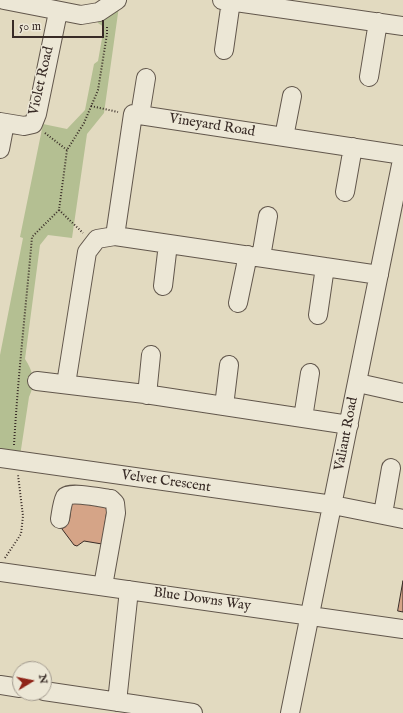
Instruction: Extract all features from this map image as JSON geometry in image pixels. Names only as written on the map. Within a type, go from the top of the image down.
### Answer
[{"type":"street","points":[[4,0],[58,12],[81,15],[99,12],[117,0]]},
{"type":"street","points":[[224,50],[227,1],[403,26]]},
{"type":"street","name":"Violet Road","points":[[0,149],[2,123],[24,126],[32,124],[37,114],[58,12]]},
{"type":"street","points":[[369,77],[378,22]]},
{"type":"street","points":[[115,236],[137,115],[146,78]]},
{"type":"street","points":[[284,137],[292,96]]},
{"type":"street","name":"Vineyard Road","points":[[137,115],[403,155]]},
{"type":"street","points":[[345,192],[353,147]]},
{"type":"street","name":"Valiant Road","points":[[290,713],[311,616],[379,275],[395,232],[403,155]]},
{"type":"street","points":[[238,303],[268,216]]},
{"type":"street","points":[[66,384],[87,252],[93,242],[100,238],[115,236],[379,275]]},
{"type":"street","points":[[163,286],[168,244]]},
{"type":"street","points":[[318,315],[325,267]]},
{"type":"street","points":[[147,395],[151,355]]},
{"type":"street","points":[[224,406],[229,365]]},
{"type":"street","points":[[303,418],[310,373]]},
{"type":"street","points":[[37,381],[147,395],[349,425]]},
{"type":"street","points":[[358,383],[403,393]]},
{"type":"street","name":"Velvet Crescent","points":[[0,458],[333,505],[403,519]]},
{"type":"street","points":[[383,514],[391,468]]},
{"type":"street","points":[[60,519],[67,495],[76,494],[111,499],[115,503],[116,513],[103,586]]},
{"type":"street","name":"Blue Downs Way","points":[[2,565],[103,586],[403,629]]},
{"type":"street","points":[[117,702],[129,590]]},
{"type":"street","points":[[0,685],[12,687]]},
{"type":"street","points":[[52,693],[117,702],[153,710],[193,713]]},
{"type":"path","points":[[2,565],[21,534],[23,516],[18,461],[14,448],[18,377],[26,312],[32,237],[59,210],[67,150],[84,123],[98,90],[108,30],[106,23],[99,12]]},
{"type":"path","points":[[91,106],[137,115]]},
{"type":"path","points":[[32,124],[67,150]]},
{"type":"path","points":[[59,210],[93,242]]},
{"type":"green space","points":[[119,6],[104,113],[87,134],[72,238],[48,235],[40,245],[25,359],[32,373],[33,382],[29,397],[20,456],[0,453],[0,355],[23,238],[20,237],[43,124],[67,129],[85,110],[94,64],[98,61],[104,27],[98,23],[96,18]]},
{"type":"building","points":[[72,502],[105,507],[107,510],[102,544],[84,541],[77,546],[74,545],[62,529],[62,526],[69,521]]},
{"type":"building","points":[[403,581],[403,612],[398,611]]}]
